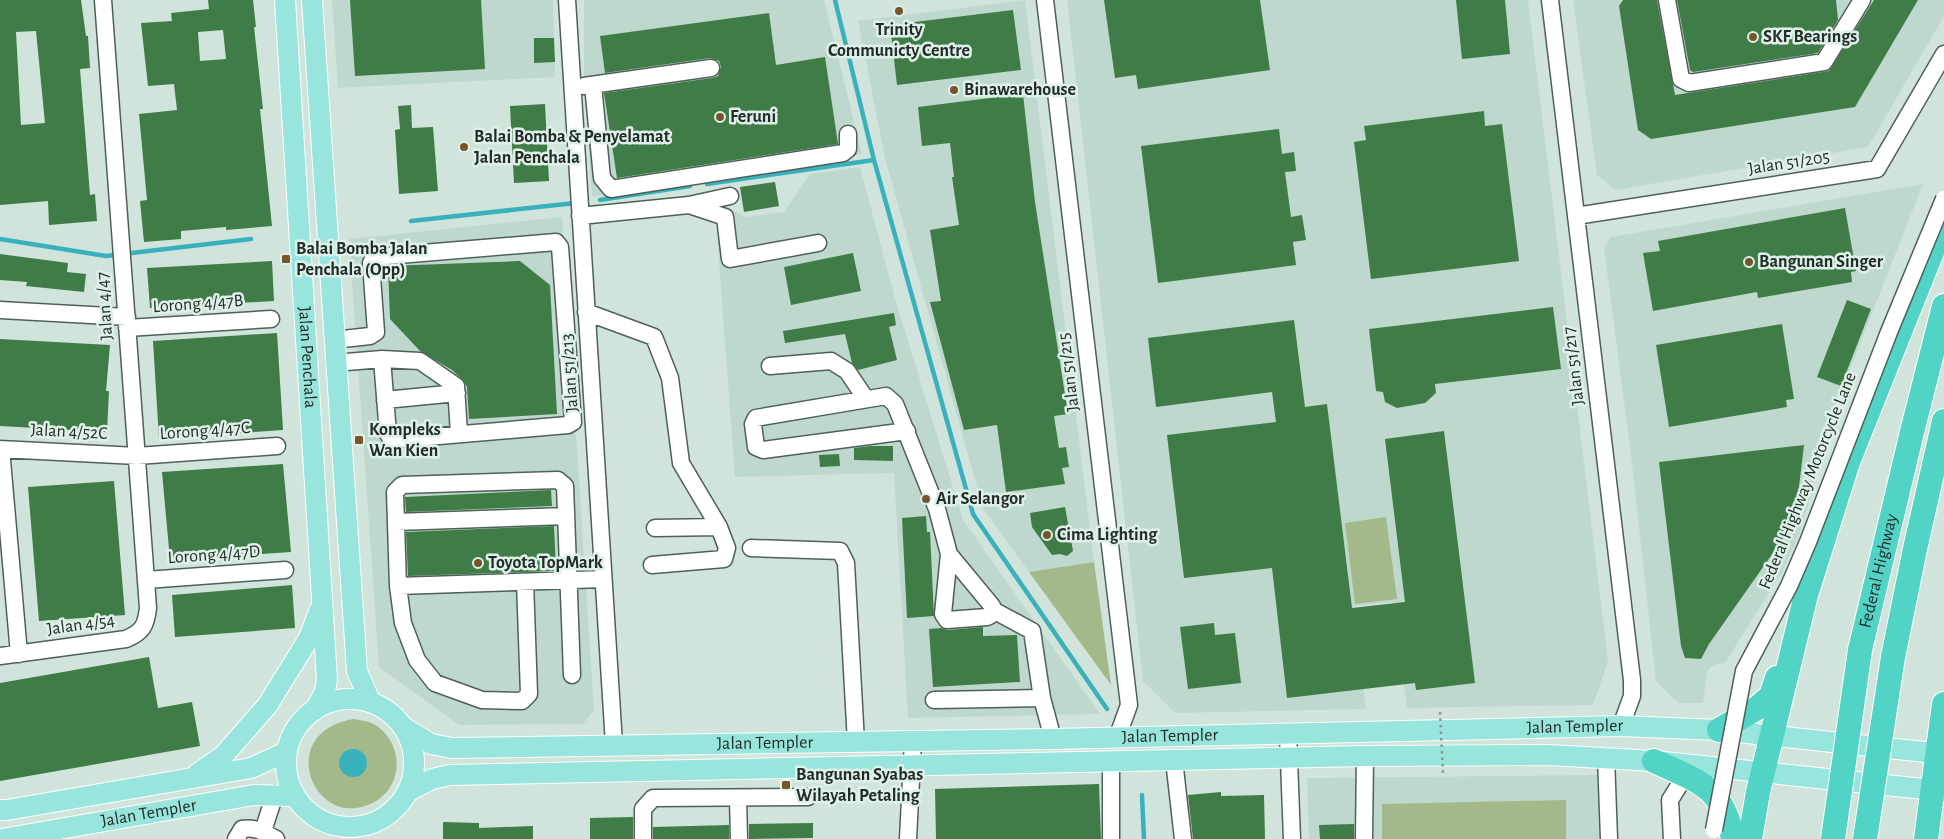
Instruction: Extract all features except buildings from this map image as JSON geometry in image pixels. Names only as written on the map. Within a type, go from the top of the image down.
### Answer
[{"type":"highway","points":[[1719,730],[1757,708],[1771,696],[1806,595],[1848,462],[1944,222]]},
{"type":"highway","name":"Federal Highway","points":[[1833,839],[1860,650],[1944,306]]},
{"type":"highway","name":"Federal Highway","points":[[1865,839],[1893,657],[1944,421]]},
{"type":"highway","points":[[1750,839],[1771,736],[1806,595]]},
{"type":"highway","points":[[1926,839],[1938,790],[1944,704]]},
{"type":"highway","points":[[1654,761],[1701,784],[1720,801],[1727,814],[1720,836]]},
{"type":"main road","name":"Jalan Penchala","points":[[285,0],[327,679],[325,692],[315,710]]},
{"type":"main road","name":"Jalan Penchala","points":[[312,0],[357,671],[370,701]]},
{"type":"main road","points":[[295,161],[322,159]]},
{"type":"main road","points":[[192,778],[223,756],[267,706],[309,638],[322,602]]},
{"type":"main road","points":[[347,698],[370,701],[390,712],[405,728],[413,747],[415,769],[409,791],[395,809],[374,830],[329,824],[309,813],[285,795],[286,752],[294,731],[302,720],[315,710],[328,702],[347,698]]},
{"type":"main road","name":"Jalan Templer","points":[[405,728],[431,744],[452,748],[614,744],[1116,738],[1621,726],[1719,730],[1941,754]]},
{"type":"main road","name":"Jalan Templer","points":[[0,810],[251,768],[286,752]]},
{"type":"main road","name":"Jalan Templer","points":[[409,791],[432,779],[450,775],[1365,756],[1549,755],[1654,761],[1938,790]]},
{"type":"main road","name":"Jalan Templer","points":[[2,839],[254,795],[285,795]]},
{"type":"main road","points":[[309,813],[327,839]]},
{"type":"street","name":"Jalan 4/47","points":[[103,0],[148,608]]},
{"type":"street","name":"Jalan 51/213","points":[[567,0],[614,744]]},
{"type":"street","name":"Jalan 51/215","points":[[1045,0],[1129,706],[1116,738]]},
{"type":"street","name":"Jalan 51/217","points":[[1550,0],[1632,680],[1632,696],[1621,726]]},
{"type":"street","points":[[1667,0],[1681,79],[1689,83],[1824,62],[1862,0]]},
{"type":"street","name":"Jalan 51/205","points":[[1576,216],[1877,169],[1944,54]]},
{"type":"street","points":[[572,88],[711,68]]},
{"type":"street","points":[[593,85],[602,178],[611,189],[843,153],[848,149],[848,134]]},
{"type":"street","points":[[576,157],[600,155]]},
{"type":"street","points":[[689,205],[698,176]]},
{"type":"street","points":[[580,216],[689,205],[730,196]]},
{"type":"street","name":"Federal Highway Motorcycle Lane","points":[[1720,836],[1744,671],[1789,586],[1944,199]]},
{"type":"street","points":[[689,205],[725,217],[730,259],[818,243]]},
{"type":"street","points":[[334,340],[370,336],[376,332],[371,263],[374,257],[556,242],[560,247],[573,422],[568,426],[392,440],[388,434],[382,359]]},
{"type":"street","name":"Lorong 4/47B","points":[[0,310],[127,323],[271,319]]},
{"type":"street","points":[[586,312],[654,337],[670,378],[681,463],[719,527],[727,548],[724,559],[652,565]]},
{"type":"street","points":[[335,363],[382,359],[420,361],[456,386],[460,434]]},
{"type":"street","points":[[770,366],[831,361],[847,371],[866,399]]},
{"type":"street","points":[[385,400],[458,393]]},
{"type":"street","points":[[907,431],[763,450],[756,447],[753,424],[756,418],[886,396],[895,404],[907,431],[937,509],[949,554],[943,614],[947,620],[987,617],[991,615],[993,610]]},
{"type":"street","points":[[1848,462],[1860,408]]},
{"type":"street","name":"Lorong 4/47C","points":[[136,456],[277,446]]},
{"type":"street","points":[[1,449],[19,654]]},
{"type":"street","name":"Jalan 4/52C","points":[[1,449],[136,456]]},
{"type":"street","points":[[525,582],[529,694],[522,701],[482,700],[435,683],[417,660],[403,623],[398,586],[395,492],[402,485],[422,484],[558,480],[565,486],[572,675]]},
{"type":"street","points":[[396,522],[566,516]]},
{"type":"street","points":[[655,528],[719,527]]},
{"type":"street","points":[[751,548],[840,551],[846,564],[856,742]]},
{"type":"street","points":[[949,554],[992,606],[993,610],[1032,631],[1042,698],[1053,739]]},
{"type":"street","name":"Lorong 4/47D","points":[[146,580],[285,570]]},
{"type":"street","points":[[398,586],[603,579]]},
{"type":"street","name":"Jalan 4/54","points":[[0,656],[126,639],[137,634],[146,622],[148,608]]},
{"type":"street","points":[[934,700],[1042,698]]},
{"type":"street","points":[[1288,734],[1292,839]]},
{"type":"street","points":[[908,839],[913,741]]},
{"type":"street","points":[[1364,839],[1365,756]]},
{"type":"street","points":[[1606,757],[1609,839]]},
{"type":"street","points":[[1174,760],[1183,839]]},
{"type":"street","points":[[1111,761],[1112,839]]},
{"type":"street","points":[[1672,839],[1670,800],[1684,776]]},
{"type":"street","points":[[236,839],[242,829],[252,828],[269,835],[285,795]]},
{"type":"street","points":[[643,839],[643,809],[653,798],[808,797]]},
{"type":"street","points":[[738,798],[739,839]]},
{"type":"path","points":[[1440,712],[1443,774]]},
{"type":"shaded area","points":[[332,0],[553,0],[554,38],[534,39],[534,62],[555,62],[555,77],[338,88]]},
{"type":"shaded area","name":"Feruni","points":[[584,0],[824,0],[862,154],[592,197],[584,79]]},
{"type":"shaded area","points":[[1025,0],[1094,562],[1029,572],[983,508],[885,158],[858,21]]},
{"type":"shaded area","points":[[1067,0],[1528,0],[1608,661],[1593,705],[1407,708],[1393,602],[1353,606],[1366,709],[1175,713],[1143,681]]},
{"type":"shaded area","points":[[1573,0],[1944,0],[1944,16],[1868,147],[1615,190],[1597,175]]},
{"type":"shaded area","name":"Air Selangor","points":[[860,167],[896,302],[963,520],[1100,714],[908,718],[894,473],[735,477],[715,207],[726,206],[745,217],[784,212],[810,174]]},
{"type":"shaded area","points":[[1923,184],[1829,422],[1811,496],[1799,534],[1783,570],[1725,663],[1713,665],[1707,672],[1703,703],[1678,703],[1656,681],[1631,455],[1604,248],[1611,237]]},
{"type":"shaded area","points":[[562,217],[594,710],[583,724],[459,725],[379,667],[349,239]]},
{"type":"shaded area","points":[[1597,775],[1599,839],[1309,839],[1307,778]]},
{"type":"green space","points":[[1386,517],[1397,599],[1355,604],[1345,523]]},
{"type":"green space","points":[[1094,562],[1111,685],[1029,572]]},
{"type":"green space","points":[[354,719],[369,722],[385,733],[391,742],[397,760],[394,780],[387,792],[375,801],[365,806],[346,808],[329,802],[317,790],[310,774],[309,757],[316,740],[330,727]],"holes":[[[367,761],[365,770],[358,776],[346,775],[340,768]]]},
{"type":"green space","points":[[1566,800],[1566,839],[1382,839],[1382,804]]},
{"type":"water","points":[[353,749],[363,753],[367,763],[363,773],[353,777],[343,773],[339,763],[343,753]]},
{"type":"waterway","points":[[835,0],[874,160],[973,514],[1107,709]]},
{"type":"waterway","points":[[707,184],[874,160]]},
{"type":"waterway","points":[[600,200],[690,186]]},
{"type":"waterway","points":[[411,221],[575,203]]},
{"type":"waterway","points":[[0,239],[106,256],[251,239]]},
{"type":"waterway","points":[[1142,795],[1144,839]]},
{"type":"place","name":"Trinity Communicty Centre","points":[[899,11]]},
{"type":"place","name":"SKF Bearings","points":[[1753,37]]},
{"type":"place","name":"Binawarehouse","points":[[954,90]]},
{"type":"place","name":"Feruni","points":[[720,117]]},
{"type":"place","name":"Balai Bomba & Penyelamat Jalan Penchala","points":[[464,147]]},
{"type":"place","name":"Balai Bomba Jalan Penchala (Opp)","points":[[286,259]]},
{"type":"place","name":"Bangunan Singer","points":[[1749,262]]},
{"type":"place","name":"Kompleks Wan Kien","points":[[359,440]]},
{"type":"place","name":"Air Selangor","points":[[926,499]]},
{"type":"place","name":"Cima Lighting","points":[[1047,535]]},
{"type":"place","name":"Toyota TopMark","points":[[478,563]]},
{"type":"place","name":"Bangunan Syabas Wilayah Petaling","points":[[786,785]]}]
